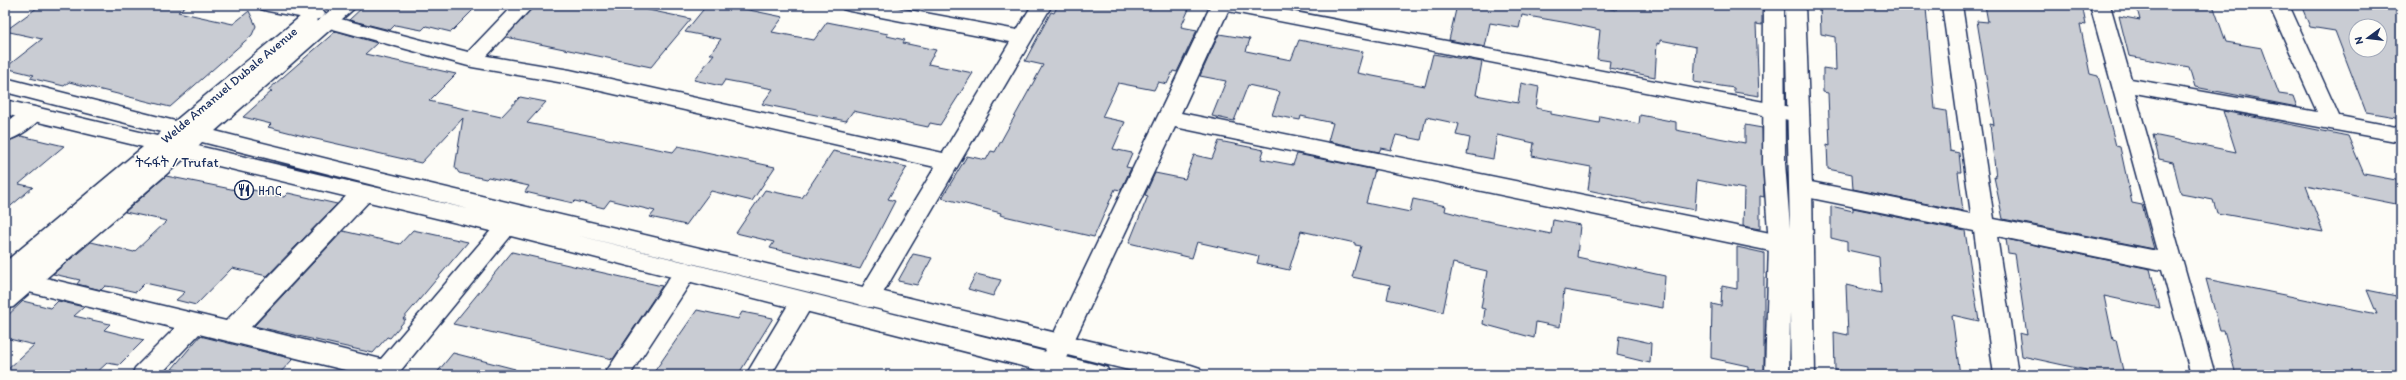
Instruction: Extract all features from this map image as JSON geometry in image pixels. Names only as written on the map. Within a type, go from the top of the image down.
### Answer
[{"type":"street","points":[[268,5],[323,14],[472,60],[570,77],[684,104],[947,162]]},
{"type":"street","points":[[5,300],[15,279],[168,147],[199,133],[323,14],[348,5]]},
{"type":"street","points":[[472,60],[524,5]]},
{"type":"street","points":[[850,5],[1024,38]]},
{"type":"street","points":[[868,298],[947,162],[1024,38],[1042,5]]},
{"type":"street","points":[[1048,369],[1063,343],[1221,5]]},
{"type":"street","points":[[1227,5],[1799,115]]},
{"type":"street","points":[[1774,5],[1774,163],[1780,244],[1777,375]]},
{"type":"street","points":[[1795,5],[1801,188],[1803,375]]},
{"type":"street","points":[[1952,5],[2006,375]]},
{"type":"street","points":[[2100,5],[2202,375]]},
{"type":"street","points":[[2279,5],[2332,123]]},
{"type":"street","name":"Welde Amanuel Dubale Avenue","points":[[168,147],[178,128],[323,14]]},
{"type":"street","points":[[2122,84],[2401,135]]},
{"type":"street","points":[[5,85],[384,181],[698,255],[868,298],[1063,343],[1191,375]]},
{"type":"street","points":[[5,107],[686,271],[1048,369],[1098,375]]},
{"type":"street","points":[[5,134],[33,114]]},
{"type":"street","points":[[1168,118],[1780,244]]},
{"type":"street","points":[[1801,188],[2172,264]]},
{"type":"street","points":[[232,331],[362,194]]},
{"type":"street","points":[[15,279],[232,331],[384,373],[507,227]]},
{"type":"street","points":[[616,375],[686,271]]},
{"type":"street","points":[[758,375],[802,302]]},
{"type":"street","points":[[144,375],[196,322]]},
{"type":"building","points":[[41,5],[187,5],[178,12],[233,24],[249,11],[256,26],[252,35],[170,107],[69,82],[64,86],[30,78],[34,75],[5,68],[42,39],[5,31]]},
{"type":"building","points":[[365,5],[478,5],[451,32],[426,26],[422,30],[395,25],[390,30],[349,20]]},
{"type":"building","points":[[535,5],[605,5],[622,8],[625,5],[691,19],[651,67],[506,37]]},
{"type":"building","points":[[707,5],[725,5],[783,17],[772,32],[814,40],[827,22],[888,34],[887,36],[905,40],[903,43],[936,50],[928,64],[973,73],[940,125],[930,123],[928,127],[853,111],[846,121],[762,104],[773,89],[725,80],[721,86],[694,80],[714,54],[710,54],[721,39],[685,32]]},
{"type":"building","points":[[1058,5],[1169,5],[1189,9],[1181,27],[1197,30],[1177,72],[1173,71],[1167,84],[1158,82],[1154,90],[1118,83],[1102,117],[1125,122],[1113,149],[1132,153],[1126,167],[1131,168],[1121,190],[1115,189],[1094,237],[1000,215],[1001,213],[942,198],[967,156],[986,160],[991,151],[995,152],[1043,65],[1025,61],[1051,12],[1054,13]]},
{"type":"building","points":[[1457,5],[1589,5],[1616,10],[1617,5],[1762,6],[1762,25],[1756,24],[1759,96],[1734,92],[1734,88],[1694,82],[1696,47],[1660,40],[1660,44],[1657,43],[1655,77],[1609,68],[1610,61],[1597,59],[1600,30],[1568,23],[1522,15],[1519,28],[1490,23],[1485,47],[1449,40]]},
{"type":"building","points":[[1820,5],[1906,5],[1926,8],[1935,109],[1946,111],[1950,151],[1959,153],[1961,172],[1958,172],[1963,211],[1853,189],[1852,174],[1828,169],[1827,145],[1830,146],[1828,93],[1823,92],[1823,68],[1836,70],[1835,37],[1821,34]]},
{"type":"building","points":[[1985,5],[2082,5],[2086,25],[2080,24],[2090,74],[2098,76],[2116,146],[2120,147],[2132,203],[2142,205],[2154,249],[2003,219],[1994,177],[1996,178],[1990,124],[1994,125],[1977,21],[1988,22]]},
{"type":"building","points":[[2136,5],[2213,5],[2226,42],[2262,48],[2279,94],[2293,96],[2297,107],[2195,87],[2189,67],[2129,56],[2119,16],[2140,20]]},
{"type":"building","points":[[2301,5],[2401,5],[2401,118],[2366,112],[2335,31],[2310,27]]},
{"type":"building","points":[[336,31],[377,43],[365,54],[456,74],[429,101],[501,117],[520,97],[546,102],[527,123],[673,152],[678,146],[775,167],[752,201],[711,191],[686,225],[650,217],[655,211],[610,200],[604,208],[575,201],[573,203],[525,192],[529,186],[488,177],[486,179],[459,173],[455,167],[463,118],[421,163],[268,127],[271,124],[243,117],[272,91],[268,90]]},
{"type":"building","points":[[1219,34],[1250,39],[1246,51],[1291,60],[1299,40],[1363,52],[1357,73],[1425,86],[1433,54],[1482,62],[1476,95],[1518,103],[1521,83],[1539,87],[1536,108],[1551,111],[1551,114],[1599,123],[1600,116],[1639,124],[1640,115],[1676,122],[1676,130],[1745,143],[1745,125],[1762,128],[1764,197],[1760,196],[1760,229],[1743,226],[1744,189],[1697,180],[1695,210],[1647,201],[1644,202],[1588,190],[1591,167],[1532,156],[1534,143],[1497,135],[1493,159],[1467,154],[1470,138],[1456,135],[1459,124],[1426,117],[1421,140],[1396,135],[1391,150],[1381,148],[1379,152],[1328,141],[1333,123],[1301,116],[1300,120],[1272,115],[1280,92],[1248,85],[1234,121],[1212,116],[1226,81],[1200,76]]},
{"type":"building","points":[[2223,111],[2348,136],[2364,174],[2401,181],[2401,205],[2306,186],[2323,232],[2217,213],[2213,200],[2181,194],[2173,162],[2159,159],[2153,135],[2236,152]]},
{"type":"building","points":[[21,136],[64,146],[19,184],[33,187],[5,211],[5,142]]},
{"type":"building","points":[[1219,141],[1264,150],[1261,159],[1293,165],[1297,154],[1375,170],[1366,203],[1410,212],[1413,199],[1446,206],[1445,211],[1468,217],[1551,234],[1553,220],[1580,225],[1577,257],[1665,276],[1663,308],[1564,290],[1560,327],[1536,322],[1534,338],[1483,324],[1485,309],[1481,308],[1487,271],[1453,263],[1443,312],[1387,299],[1390,285],[1352,277],[1361,246],[1355,245],[1355,243],[1301,231],[1289,270],[1257,263],[1259,256],[1197,242],[1192,258],[1129,243],[1148,196],[1145,195],[1155,173],[1185,179],[1194,155],[1212,159]]},
{"type":"building","points":[[833,151],[907,167],[888,199],[895,201],[860,269],[770,248],[774,242],[736,233],[765,190],[802,198]]},
{"type":"building","points":[[166,176],[251,193],[253,190],[284,197],[288,193],[337,204],[267,276],[232,268],[196,305],[176,300],[185,292],[145,283],[136,292],[105,286],[101,290],[77,284],[80,280],[53,274],[91,242],[134,252],[167,221],[125,212]]},
{"type":"building","points":[[1831,206],[1853,211],[1853,208],[1965,231],[1979,321],[1952,315],[1960,375],[1858,375],[1835,370],[1834,332],[1848,335],[1846,285],[1881,293],[1879,257],[1847,250],[1847,242],[1831,238]]},
{"type":"building","points":[[413,230],[468,242],[403,319],[406,319],[390,338],[387,337],[373,353],[254,326],[343,231],[400,244]]},
{"type":"building","points":[[2006,239],[2150,269],[2160,308],[2104,296],[2113,339],[2116,340],[2124,375],[2087,375],[2086,370],[2022,356],[2019,333],[2027,335],[2015,254],[2008,253]]},
{"type":"building","points":[[1737,247],[1764,253],[1764,375],[1748,375],[1748,366],[1711,358],[1712,304],[1721,306],[1722,286],[1737,289]]},
{"type":"building","points":[[512,252],[662,286],[613,359],[453,324]]},
{"type":"building","points":[[913,254],[932,258],[917,285],[898,281]]},
{"type":"building","points":[[976,274],[1001,280],[993,296],[968,289]]},
{"type":"building","points":[[2206,279],[2377,314],[2367,290],[2401,297],[2401,375],[2236,375],[2224,330],[2220,330]]},
{"type":"building","points":[[23,301],[51,308],[58,301],[84,307],[74,316],[110,324],[104,330],[144,340],[119,365],[107,363],[94,375],[5,375],[5,372],[34,345],[5,338],[5,318]]},
{"type":"building","points":[[697,310],[738,319],[742,312],[773,318],[738,375],[694,375],[683,373],[682,375],[652,375]]},
{"type":"building","points":[[200,336],[293,359],[278,375],[204,375],[172,369]]},
{"type":"building","points":[[1619,336],[1651,343],[1650,363],[1617,355]]},
{"type":"building","points":[[453,353],[515,369],[515,375],[435,375]]},
{"type":"place","name":"ዘብር","points":[[244,190]]},
{"type":"district","name":"ትሩፋት / Trufat","points":[[177,162]]}]
